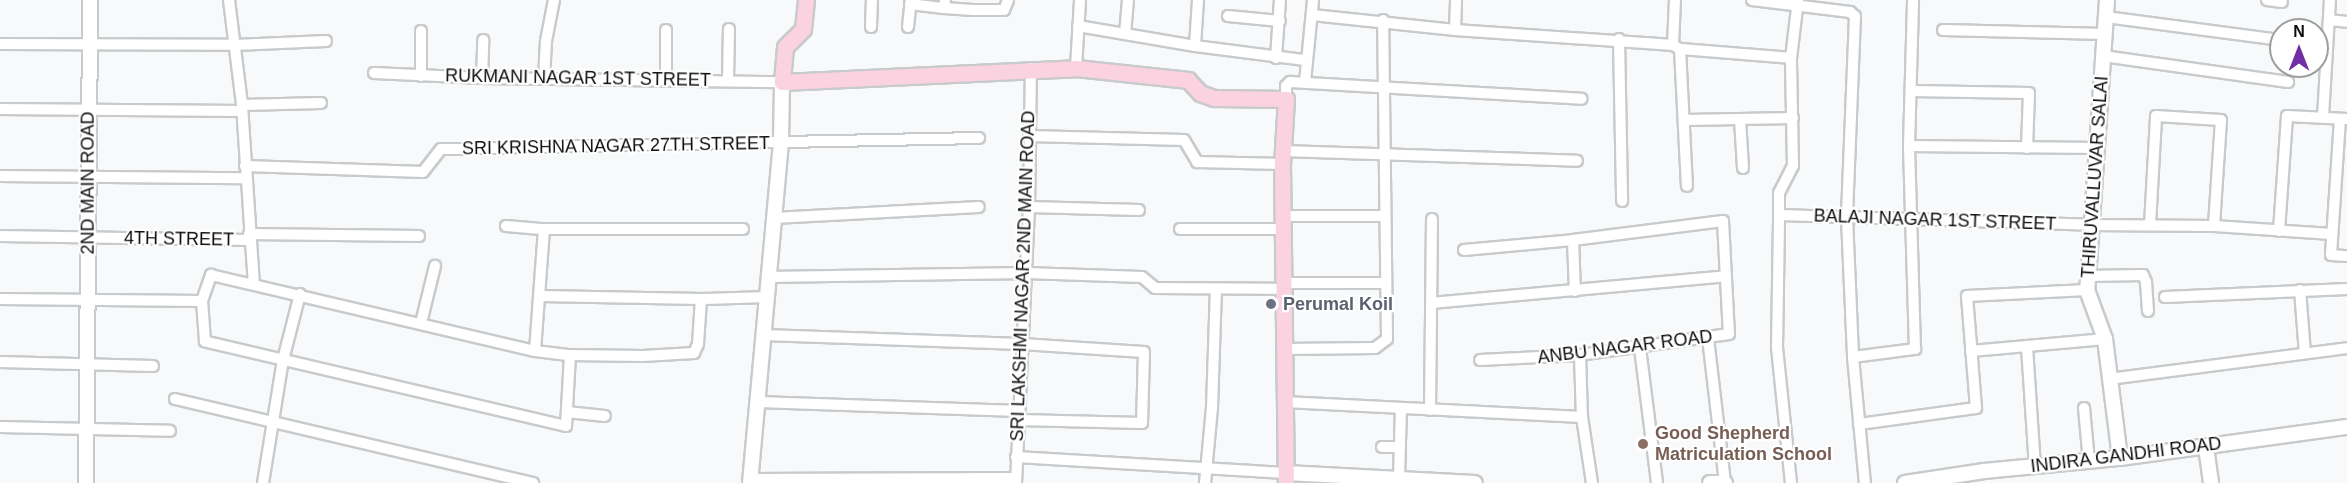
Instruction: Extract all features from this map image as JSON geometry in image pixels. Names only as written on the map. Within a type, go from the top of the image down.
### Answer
[{"type":"main road","points":[[806,0],[803,30],[784,47],[782,82],[1031,69],[1076,69],[1188,80],[1200,93],[1214,98],[1286,99],[1282,222],[1286,478]]},
{"type":"street","name":"2ND MAIN ROAD","points":[[86,483],[90,0]]},
{"type":"street","points":[[229,0],[242,108],[254,284]]},
{"type":"street","points":[[544,79],[547,30],[554,0]]},
{"type":"street","points":[[871,27],[872,0]]},
{"type":"street","points":[[908,27],[910,2],[973,5],[1004,10],[1008,0]]},
{"type":"street","points":[[1076,69],[1080,0]]},
{"type":"street","points":[[1125,34],[1128,0]]},
{"type":"street","points":[[1195,46],[1198,0]]},
{"type":"street","points":[[1276,58],[1280,0]]},
{"type":"street","points":[[1305,82],[1305,60],[1313,0]]},
{"type":"street","points":[[1455,30],[1456,0]]},
{"type":"street","points":[[1675,0],[1677,47],[1685,120],[1687,186]]},
{"type":"street","points":[[1752,0],[1797,3],[1850,12],[1855,20],[1847,218],[1853,357],[1865,483]]},
{"type":"street","points":[[1853,357],[1915,350],[1909,146],[1913,0]]},
{"type":"street","name":"THIRUVALLUVAR SALAI","points":[[2107,0],[2088,283],[2105,339],[2120,458]]},
{"type":"street","points":[[2267,0],[2282,2]]},
{"type":"street","points":[[2323,117],[2330,0]]},
{"type":"street","points":[[1791,483],[1777,348],[1779,193],[1793,166],[1791,58],[1797,3]]},
{"type":"street","points":[[1312,15],[1383,20],[1455,30],[1619,39],[1791,58]]},
{"type":"street","points":[[1228,16],[1280,21]]},
{"type":"street","points":[[2106,18],[2269,38]]},
{"type":"street","points":[[1285,349],[1380,346],[1387,339],[1382,155],[1383,20]]},
{"type":"street","points":[[2330,21],[2347,22]]},
{"type":"street","points":[[1078,27],[1276,58],[1305,60]]},
{"type":"street","points":[[728,81],[729,29]]},
{"type":"street","points":[[666,30],[666,80]]},
{"type":"street","points":[[1943,30],[2105,34]]},
{"type":"street","points":[[421,31],[421,76]]},
{"type":"street","points":[[1619,39],[1622,201]]},
{"type":"street","points":[[482,78],[483,40]]},
{"type":"street","points":[[0,44],[235,45],[326,41]]},
{"type":"street","points":[[2103,56],[2288,82]]},
{"type":"street","name":"SRI LAKSHMI NAGAR 2ND MAIN ROAD","points":[[1016,480],[1029,207],[1031,69]]},
{"type":"street","name":"RUKMANI NAGAR 1ST STREET","points":[[374,73],[482,78],[782,82]]},
{"type":"street","points":[[782,82],[781,142],[750,481],[1016,480]]},
{"type":"street","points":[[1286,99],[1288,82],[1305,82],[1582,99]]},
{"type":"street","points":[[1911,91],[2028,93],[2026,148]]},
{"type":"street","points":[[0,109],[242,108],[321,103]]},
{"type":"street","points":[[2150,225],[2156,116],[2221,120],[2214,226]]},
{"type":"street","points":[[2279,231],[2287,116],[2343,119],[2331,255],[2347,256]]},
{"type":"street","points":[[1685,120],[1793,118]]},
{"type":"street","points":[[1740,119],[1743,168]]},
{"type":"street","points":[[1029,136],[1184,140],[1197,162],[1382,155],[1577,161]]},
{"type":"street","points":[[781,142],[979,138]]},
{"type":"street","name":"SRI KRISHNA NAGAR 27TH STREET","points":[[245,166],[423,172],[441,149],[781,142]]},
{"type":"street","points":[[1909,146],[2097,148]]},
{"type":"street","points":[[0,176],[245,178]]},
{"type":"street","points":[[774,218],[979,207]]},
{"type":"street","points":[[1029,207],[1139,210]]},
{"type":"street","name":"BALAJI NAGAR 1ST STREET","points":[[1779,215],[2091,225],[2214,226],[2332,234]]},
{"type":"street","points":[[1180,229],[1384,216]]},
{"type":"street","points":[[1430,410],[1432,219]]},
{"type":"street","name":"ANBU NAGAR ROAD","points":[[1480,360],[1580,355],[1729,334],[1723,220],[1573,240]]},
{"type":"street","points":[[506,226],[544,229],[743,229]]},
{"type":"street","points":[[535,351],[541,296],[544,229]]},
{"type":"street","name":"4TH STREET","points":[[0,236],[419,236]]},
{"type":"street","points":[[1464,250],[1573,240],[1575,291]]},
{"type":"street","points":[[421,323],[435,266]]},
{"type":"street","points":[[768,277],[1026,273],[1142,277],[1155,288],[1216,289],[1385,283]]},
{"type":"street","points":[[570,356],[566,426],[205,341],[202,301],[211,275],[300,294],[535,351],[570,356],[643,356],[694,353],[698,344],[701,299]]},
{"type":"street","points":[[1859,424],[1976,408],[1967,296],[2143,275],[2146,282],[2148,311]]},
{"type":"street","points":[[1431,303],[1726,276]]},
{"type":"street","points":[[1205,483],[1212,408],[1216,289]]},
{"type":"street","points":[[2165,297],[2347,289]]},
{"type":"street","points":[[2300,290],[2305,353]]},
{"type":"street","points":[[263,483],[283,360],[300,294]]},
{"type":"street","points":[[541,296],[701,299],[767,297]]},
{"type":"street","points":[[0,299],[202,301]]},
{"type":"street","points":[[758,402],[1142,423],[1144,352],[1022,344],[764,335]]},
{"type":"street","points":[[1708,338],[1725,483],[1710,483]]},
{"type":"street","points":[[1971,351],[2105,339]]},
{"type":"street","points":[[2027,347],[2035,466]]},
{"type":"street","points":[[1640,348],[1658,483]]},
{"type":"street","points":[[2109,379],[2347,348]]},
{"type":"street","points":[[1580,355],[1582,417],[1592,483]]},
{"type":"street","points":[[0,362],[153,366]]},
{"type":"street","points":[[176,399],[272,424],[533,483]]},
{"type":"street","points":[[1285,402],[1582,417]]},
{"type":"street","points":[[1401,408],[1400,447],[1404,480]]},
{"type":"street","points":[[2084,408],[2089,462]]},
{"type":"street","points":[[567,412],[605,416]]},
{"type":"street","points":[[0,427],[171,431]]},
{"type":"street","name":"INDIRA GANDHI ROAD","points":[[1905,483],[1939,481],[2035,466],[2089,462],[2347,427]]},
{"type":"street","points":[[1382,447],[1400,447]]},
{"type":"street","points":[[2206,447],[2211,483]]},
{"type":"street","points":[[1016,457],[1206,468],[1286,478],[1475,483]]},
{"type":"place","name":"Perumal Koil","points":[[1271,304]]},
{"type":"place","name":"Good Shepherd Matriculation School","points":[[1643,444]]}]
